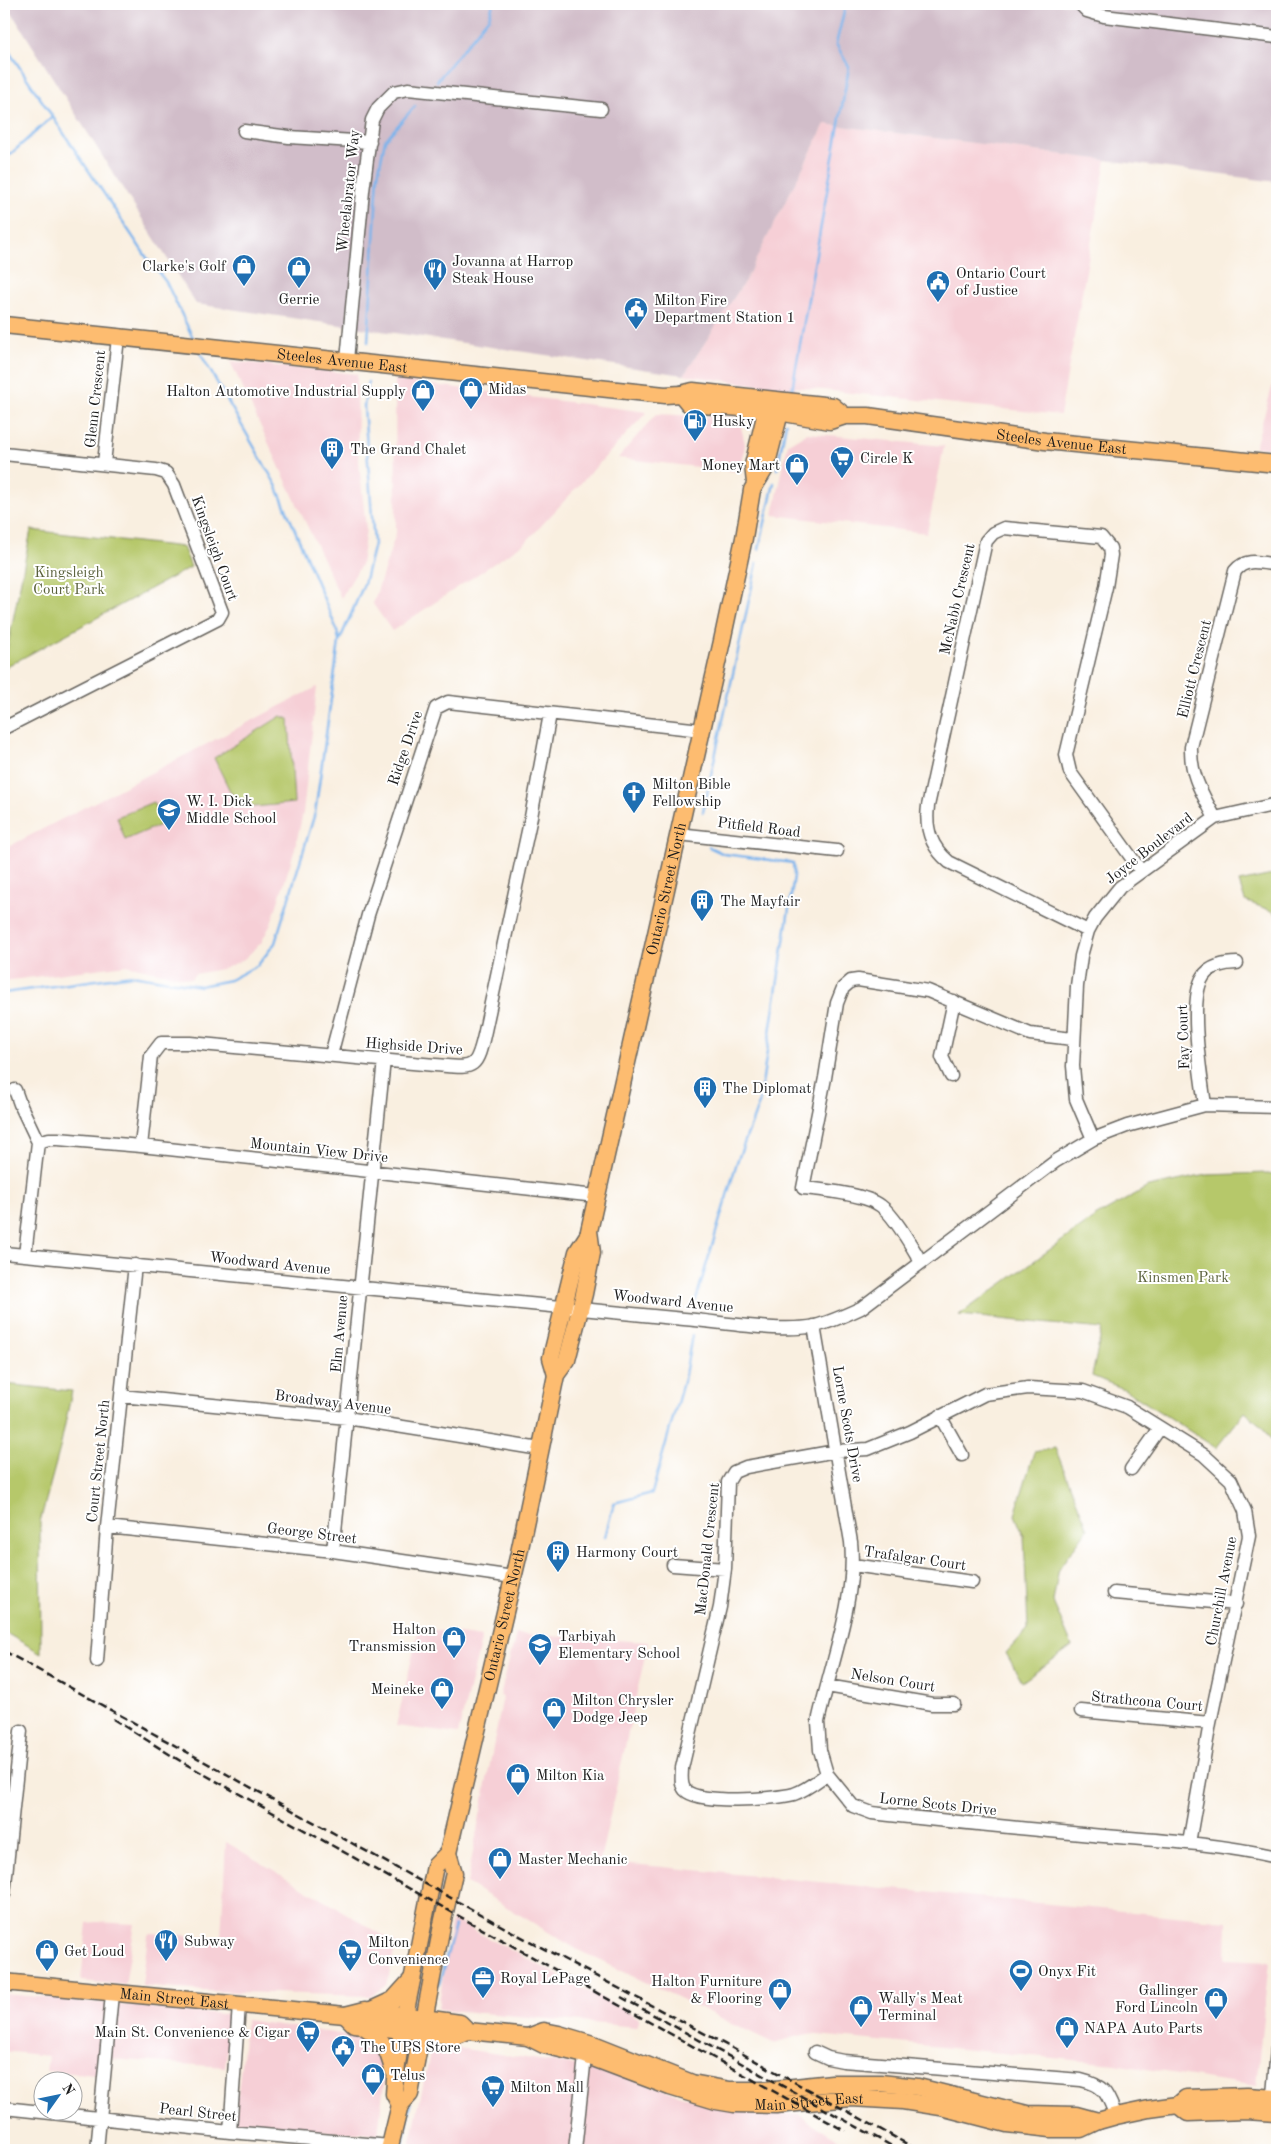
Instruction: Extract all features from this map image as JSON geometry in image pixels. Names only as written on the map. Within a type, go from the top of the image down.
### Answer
[{"type":"main road","name":"Steeles Avenue East","points":[[4,325],[665,395],[681,394],[689,404],[775,405],[830,421],[845,416],[868,416],[1045,441],[1277,464]]},
{"type":"main road","name":"Ontario Street North","points":[[556,1374],[551,1358],[577,1252],[588,1235],[648,974],[744,538],[752,490],[766,467],[775,405]]},
{"type":"main road","name":"Ontario Street North","points":[[400,2105],[410,2094],[454,1873],[448,1854],[513,1577],[556,1374],[567,1360],[592,1253],[588,1235]]},
{"type":"main road","name":"Ontario Street North","points":[[394,2080],[434,1866],[448,1854]]},
{"type":"main road","points":[[369,2011],[392,2000],[412,1979]]},
{"type":"main road","name":"Main Street East","points":[[4,1982],[112,1994],[345,2015],[369,2011],[404,2022],[423,2025],[455,2036],[468,2031],[528,2037],[544,2045],[586,2048],[670,2088],[734,2104],[762,2106],[870,2098],[903,2100],[1027,2128],[1081,2129],[1098,2121],[1149,2108],[1178,2105],[1188,2113],[1246,2111],[1275,2105]]},
{"type":"main road","name":"Main Street East","points":[[345,2015],[354,2024],[361,2025],[404,2022]]},
{"type":"main road","points":[[361,2025],[374,2032],[383,2042],[389,2054],[394,2080],[394,2094],[400,2105],[389,2148]]},
{"type":"street","points":[[1080,4],[1087,11],[1104,16],[1277,37]]},
{"type":"street","name":"Wheelabrator Way","points":[[347,360],[372,120],[378,108],[394,92],[401,90],[601,109]]},
{"type":"street","points":[[244,131],[289,137],[370,142]]},
{"type":"street","name":"Glenn Crescent","points":[[104,464],[118,338]]},
{"type":"street","name":"Kingsleigh Court","points":[[4,454],[156,470],[166,473],[172,480],[221,608],[221,615],[212,622],[4,728]]},
{"type":"street","name":"McNabb Crescent","points":[[1088,931],[949,862],[937,850],[928,831],[928,806],[986,541],[993,533],[1004,528],[1101,537],[1110,548],[1111,555],[1106,587],[1066,755],[1070,772],[1141,871]]},
{"type":"street","name":"Elliott Crescent","points":[[1215,818],[1194,778],[1191,761],[1193,737],[1235,571],[1240,564],[1248,561],[1277,565]]},
{"type":"street","name":"Ridge Drive","points":[[331,1055],[368,915],[436,708],[448,702],[701,730]]},
{"type":"street","name":"Highside Drive","points":[[141,1146],[150,1056],[161,1043],[190,1042],[464,1067],[472,1066],[476,1062],[480,1055],[531,817],[550,714]]},
{"type":"street","name":"Joyce Boulevard","points":[[1093,1139],[1076,1099],[1073,1039],[1076,986],[1081,956],[1088,931],[1095,918],[1120,887],[1215,818],[1277,804]]},
{"type":"street","name":"Pitfield Road","points":[[678,834],[836,851]]},
{"type":"street","name":"Fay Court","points":[[1205,1105],[1198,1040],[1198,987],[1204,974],[1215,967],[1228,963],[1238,963]]},
{"type":"street","points":[[922,1262],[881,1206],[868,1200],[838,1193],[803,1188],[825,1078],[837,1003],[843,988],[852,981],[867,981],[928,991],[1030,1034],[1073,1039]]},
{"type":"street","points":[[951,1076],[942,1057],[954,1001]]},
{"type":"street","name":"Elm Avenue","points":[[333,1551],[384,1060]]},
{"type":"street","points":[[16,1090],[20,1104],[38,1142],[25,1255]]},
{"type":"street","name":"Woodward Avenue","points":[[4,1253],[135,1264],[359,1289],[791,1328],[814,1326],[837,1320],[861,1308],[1056,1161],[1093,1139],[1127,1126],[1205,1105],[1277,1107]]},
{"type":"street","name":"Mountain View Drive","points":[[38,1142],[58,1139],[141,1146],[596,1196]]},
{"type":"street","name":"Court Street North","points":[[97,1661],[107,1527],[135,1264]]},
{"type":"street","name":"Lorne Scots Drive","points":[[814,1326],[836,1451],[853,1565],[828,1686],[818,1722],[822,1761],[827,1774],[853,1806],[872,1813],[991,1826],[1189,1843],[1277,1857]]},
{"type":"street","name":"Churchill Avenue","points":[[836,1451],[868,1449],[910,1432],[985,1394],[1028,1388],[1074,1390],[1083,1391],[1127,1407],[1204,1455],[1231,1480],[1245,1511],[1250,1536],[1210,1723],[1189,1843]]},
{"type":"street","name":"Broadway Avenue","points":[[121,1396],[347,1418],[540,1449]]},
{"type":"street","points":[[940,1416],[962,1456]]},
{"type":"street","points":[[1131,1469],[1160,1428]]},
{"type":"street","name":"MacDonald Crescent","points":[[827,1774],[796,1793],[772,1799],[745,1800],[694,1796],[684,1789],[681,1780],[682,1768],[720,1607],[725,1569],[728,1482],[734,1472],[746,1467],[836,1451]]},
{"type":"street","name":"George Street","points":[[107,1527],[333,1551],[513,1577]]},
{"type":"street","points":[[673,1565],[725,1569]]},
{"type":"street","name":"Trafalgar Court","points":[[853,1565],[972,1582]]},
{"type":"street","points":[[1114,1593],[1236,1604]]},
{"type":"street","name":"Nelson Court","points":[[828,1686],[932,1704],[954,1704]]},
{"type":"street","name":"Strathcona Court","points":[[1081,1711],[1210,1723]]},
{"type":"street","points":[[4,1894],[21,1731]]},
{"type":"street","points":[[97,2150],[112,1994]]},
{"type":"street","points":[[230,2132],[239,2005]]},
{"type":"street","points":[[575,2150],[586,2048]]},
{"type":"street","points":[[1275,2105],[1277,2049]]},
{"type":"street","points":[[815,2052],[828,2058],[843,2061],[1081,2080],[1099,2086],[1105,2091],[1116,2116]]},
{"type":"street","name":"Pearl Street","points":[[4,2108],[389,2148]]},
{"type":"shaded area","points":[[6,4],[1277,4],[1277,182],[825,124],[746,279],[684,375],[196,304]]},
{"type":"shaded area","points":[[825,124],[1106,160],[1060,415],[795,387],[795,390],[684,375],[746,279]]},
{"type":"shaded area","points":[[230,361],[357,374],[358,452],[366,529],[361,565],[341,598]]},
{"type":"shaded area","points":[[1277,370],[1277,449],[1255,447]]},
{"type":"shaded area","points":[[395,380],[647,412],[526,542],[392,631],[373,604],[396,533]]},
{"type":"shaded area","points":[[656,414],[739,418],[745,444],[741,472],[618,458]]},
{"type":"shaded area","points":[[807,433],[944,446],[927,533],[773,515],[788,444]]},
{"type":"shaded area","name":"W. I. Dick Middle School","points":[[317,687],[303,813],[294,852],[271,924],[261,943],[244,959],[226,968],[195,974],[191,979],[126,965],[4,981],[4,849]]},
{"type":"shaded area","points":[[419,1628],[482,1637],[458,1734],[396,1726]]},
{"type":"shaded area","points":[[516,1634],[648,1642],[600,1861],[1227,1921],[1226,1959],[1269,1961],[1256,2086],[1114,2064],[807,2034],[773,2043],[578,1950],[467,1883],[503,1696],[500,1696]]},
{"type":"shaded area","points":[[226,1842],[396,1943],[387,1985],[370,1996],[205,1991],[142,1986],[148,1935],[151,1933],[221,1938]]},
{"type":"shaded area","points":[[452,1919],[639,2018],[636,2027],[438,2009]]},
{"type":"shaded area","points":[[87,1923],[135,1924],[125,1985],[81,1981]]},
{"type":"shaded area","points":[[4,1994],[232,2015],[225,2067],[111,2059],[110,2076],[82,2074],[82,2072],[46,2071],[48,2056],[4,2051]]},
{"type":"shaded area","points":[[246,2020],[360,2037],[376,2051],[386,2065],[378,2134],[234,2128]]},
{"type":"shaded area","name":"Milton Mall","points":[[437,2045],[608,2070],[721,2109],[799,2115],[856,2150],[409,2150],[431,2049]]},
{"type":"green space","name":"Kingsleigh Court Park","points":[[31,530],[183,547],[191,567],[4,668],[4,655],[6,655]]},
{"type":"green space","points":[[281,716],[289,719],[294,803],[254,807],[231,793],[214,758]]},
{"type":"green space","points":[[153,802],[162,824],[125,840],[117,817]]},
{"type":"green space","points":[[1277,874],[1277,916],[1272,911],[1245,901],[1239,882]]},
{"type":"green space","name":"Kinsmen Park","points":[[1268,1173],[1277,1175],[1277,1450],[1264,1428],[1245,1412],[1216,1448],[1124,1389],[1092,1376],[1102,1329],[959,1315],[1095,1217],[1148,1187],[1206,1175]]},
{"type":"green space","points":[[4,1384],[72,1391],[60,1448],[40,1522],[41,1653],[4,1632]]},
{"type":"green space","points":[[1055,1448],[1088,1529],[1059,1568],[1053,1602],[1072,1646],[1022,1682],[1006,1653],[1028,1629],[1024,1536],[1015,1515],[1034,1452]]},
{"type":"waterway","points":[[437,81],[489,17],[493,4]]},
{"type":"waterway","points":[[792,390],[849,67],[836,44],[846,4]]},
{"type":"waterway","points":[[4,44],[147,258],[166,282],[194,340]]},
{"type":"waterway","points":[[368,342],[378,175],[385,140],[415,106]]},
{"type":"waterway","points":[[4,160],[52,117]]},
{"type":"waterway","points":[[199,351],[276,485],[337,630],[339,641]]},
{"type":"waterway","points":[[4,993],[132,975],[200,986],[230,980],[258,965],[275,943],[315,813],[339,642],[364,584],[374,544],[364,406],[368,382]]},
{"type":"waterway","points":[[777,469],[786,423]]},
{"type":"waterway","points":[[759,549],[774,483]]},
{"type":"waterway","points":[[703,812],[757,563]]},
{"type":"waterway","points":[[695,1303],[737,1162],[759,1104],[794,876],[793,863],[724,854],[709,847]]},
{"type":"waterway","points":[[605,1537],[614,1503],[652,1493],[685,1375],[692,1335]]},
{"type":"waterway","points":[[439,1984],[455,1926]]},
{"type":"waterway","points":[[402,2150],[411,2104]]},
{"type":"railway","points":[[4,1651],[518,1935],[732,2048],[918,2150]]},
{"type":"railway","points":[[113,1719],[182,1762],[845,2131]]},
{"type":"railway","points":[[621,1997],[899,2150]]},
{"type":"place","name":"Clarke's Golf","points":[[244,287]]},
{"type":"place","name":"Gerrie","points":[[299,289]]},
{"type":"place","name":"Jovanna at Harrop Steak House","points":[[435,291]]},
{"type":"place","name":"Ontario Court of Justice","points":[[938,303]]},
{"type":"place","name":"Milton Fire Department Station 1","points":[[636,330]]},
{"type":"place","name":"Midas","points":[[471,410]]},
{"type":"place","name":"Halton Automotive Industrial Supply","points":[[423,412]]},
{"type":"place","name":"Husky","points":[[695,442]]},
{"type":"place","name":"The Grand Chalet","points":[[332,470]]},
{"type":"place","name":"Circle K","points":[[842,479]]},
{"type":"place","name":"Money Mart","points":[[797,486]]},
{"type":"place","name":"Milton Bible Fellowship","points":[[634,814]]},
{"type":"place","name":"W. I. Dick Middle School","points":[[169,831]]},
{"type":"place","name":"The Mayfair","points":[[702,922]]},
{"type":"place","name":"The Diplomat","points":[[705,1109]]},
{"type":"place","name":"Harmony Court","points":[[558,1573]]},
{"type":"place","name":"Halton Transmission","points":[[454,1659]]},
{"type":"place","name":"Tarbiyah Elementary School","points":[[540,1666]]},
{"type":"place","name":"Meineke","points":[[442,1710]]},
{"type":"place","name":"Milton Chrysler Dodge Jeep","points":[[554,1730]]},
{"type":"place","name":"Milton Kia","points":[[518,1796]]},
{"type":"place","name":"Master Mechanic","points":[[500,1880]]},
{"type":"place","name":"Subway","points":[[166,1962]]},
{"type":"place","name":"Get Loud","points":[[47,1972]]},
{"type":"place","name":"Milton Convenience","points":[[350,1972]]},
{"type":"place","name":"Onyx Fit","points":[[1021,1992]]},
{"type":"place","name":"Royal LePage","points":[[483,1999]]},
{"type":"place","name":"Halton Furniture & Flooring","points":[[780,2011]]},
{"type":"place","name":"Gallinger Ford Lincoln","points":[[1216,2020]]},
{"type":"place","name":"Wally's Meat Terminal","points":[[861,2028]]},
{"type":"place","name":"NAPA Auto Parts","points":[[1067,2049]]},
{"type":"place","name":"Main St. Convenience & Cigar","points":[[308,2053]]},
{"type":"place","name":"The UPS Store","points":[[343,2068]]},
{"type":"place","name":"Telus","points":[[373,2096]]},
{"type":"place","name":"Milton Mall","points":[[493,2108]]}]
